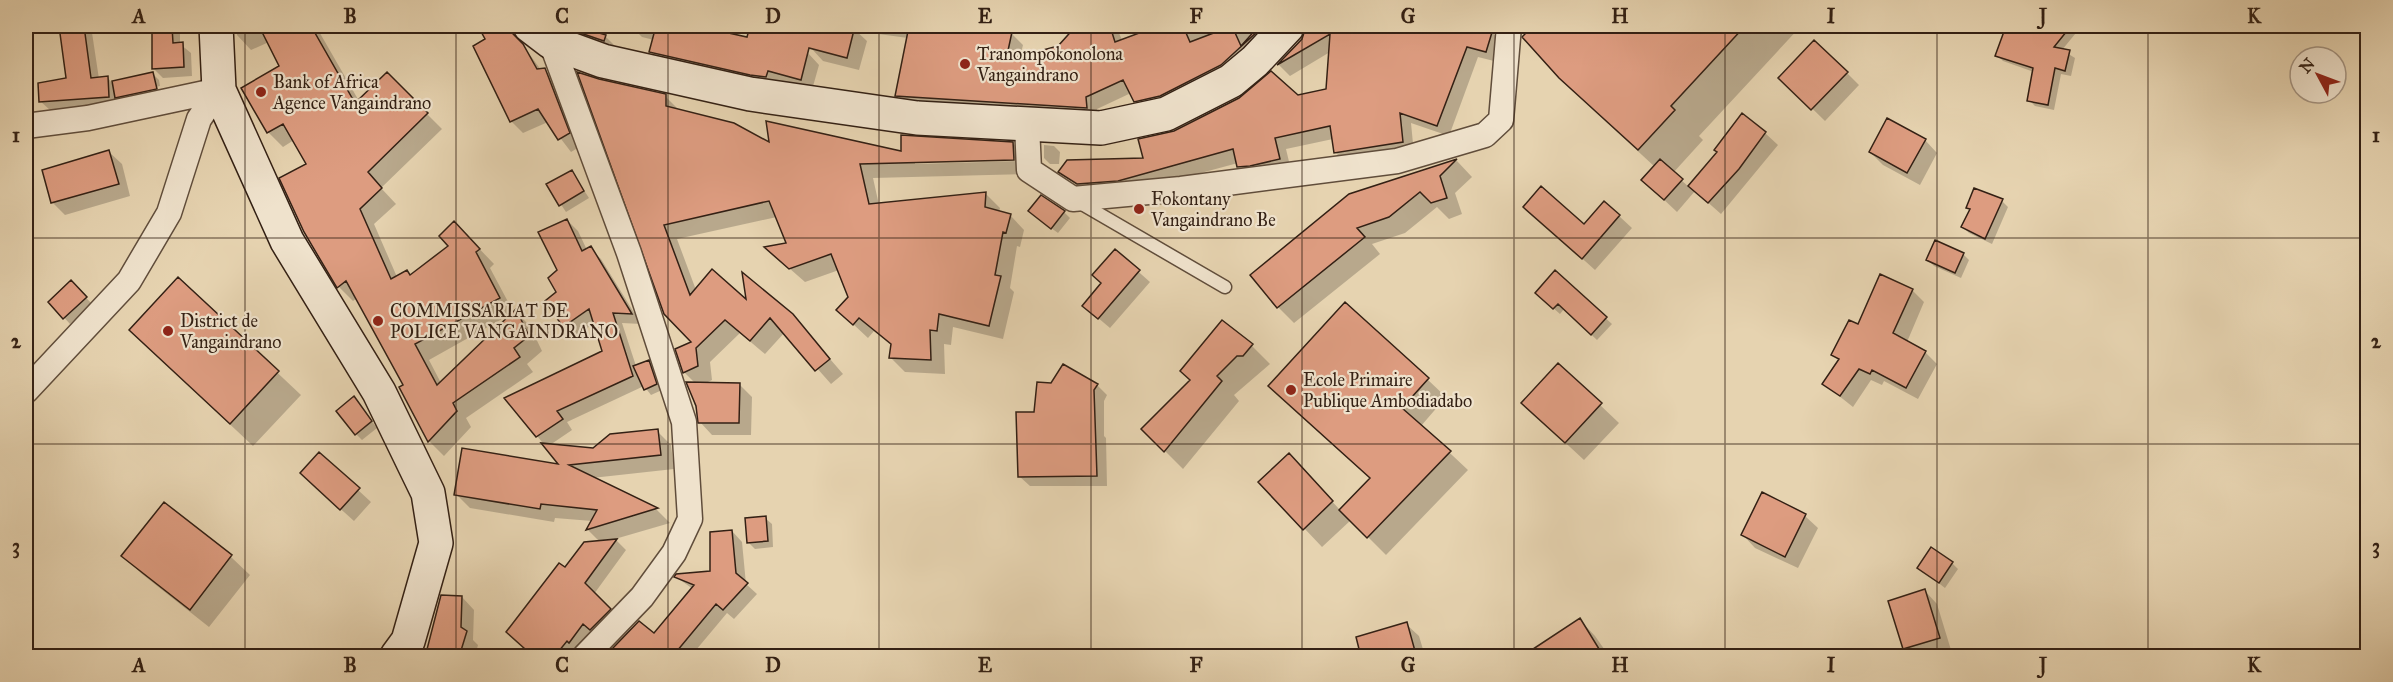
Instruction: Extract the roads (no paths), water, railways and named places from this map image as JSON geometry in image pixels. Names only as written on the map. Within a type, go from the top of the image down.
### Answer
[{"type":"main road","points":[[216,26],[219,90],[287,241],[379,392],[428,494],[436,543],[408,641],[398,657]]},
{"type":"main road","points":[[540,34],[603,61],[750,94],[917,118],[1101,128],[1166,114],[1231,81],[1255,61],[1288,26]]},
{"type":"street","points":[[1027,124],[1029,170],[1073,199],[1181,189],[1398,161],[1485,135],[1501,120],[1509,26]]},
{"type":"street","points":[[540,34],[629,253],[684,422],[690,519],[674,553],[642,597],[585,657]]},
{"type":"street","points":[[26,126],[88,118],[219,90]]},
{"type":"street","points":[[26,391],[129,281],[169,213],[199,120],[219,90]]},
{"type":"lane","points":[[1073,199],[1225,287]]},
{"type":"place","name":"Tranompokonolona Vangaindrano","points":[[965,64]]},
{"type":"place","name":"Bank of Africa Agence Vangaindrano","points":[[261,92]]},
{"type":"place","name":"Fokontany Vangaindrano Be","points":[[1139,209]]},
{"type":"place","name":"COMMISSARIAT DE POLICE VANGAINDRANO","points":[[378,321]]},
{"type":"place","name":"District de Vangaindrano","points":[[168,331]]},
{"type":"place","name":"Ecole Primaire Publique Ambodiadabo","points":[[1291,390]]}]
